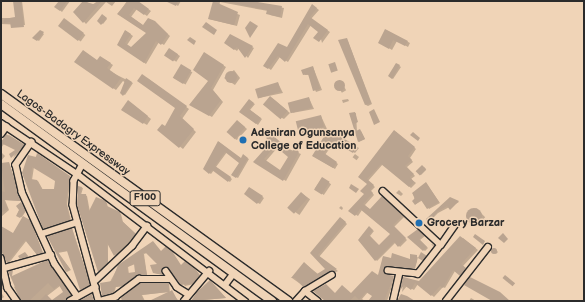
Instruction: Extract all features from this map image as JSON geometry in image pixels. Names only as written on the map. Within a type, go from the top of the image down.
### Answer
[{"type":"highway","name":"Lagos-Badagry Expressway","points":[[1,94],[288,301]]},
{"type":"highway","name":"Lagos-Badagry Expressway","points":[[1,104],[234,273],[267,300]]},
{"type":"street","points":[[1,134],[3,125],[32,142],[148,226],[245,301]]},
{"type":"street","points":[[32,142],[18,159],[17,172],[41,234],[51,255],[77,295]]},
{"type":"street","points":[[83,164],[77,174],[73,192],[77,222],[96,280],[95,287],[100,301],[112,300],[140,279],[170,279]]},
{"type":"street","points":[[383,191],[441,245]]},
{"type":"street","points":[[41,234],[77,222]]},
{"type":"street","points":[[388,271],[399,274],[418,274],[456,225]]},
{"type":"street","points":[[96,280],[132,246],[148,226]]},
{"type":"street","points":[[446,301],[488,247]]},
{"type":"street","points":[[3,268],[51,255]]},
{"type":"street","points":[[1,258],[8,288],[17,301]]},
{"type":"street","points":[[166,270],[170,279],[188,294]]},
{"type":"street","points":[[184,301],[188,294],[208,271]]},
{"type":"street","points":[[225,285],[234,273]]},
{"type":"street","points":[[393,301],[399,274]]},
{"type":"street","points":[[296,301],[306,291],[332,275]]},
{"type":"street","points":[[70,301],[77,295],[95,287]]},
{"type":"street","points":[[306,291],[318,301]]},
{"type":"building","points":[[13,1],[21,1],[24,27],[11,28],[10,22],[4,23],[4,19],[15,17]]},
{"type":"building","points":[[59,1],[67,1],[60,11],[54,7]]},
{"type":"building","points":[[83,1],[93,4],[102,1],[83,23],[73,12]]},
{"type":"building","points":[[128,1],[138,1],[149,9],[144,15],[134,8],[129,15],[143,25],[148,18],[155,21],[168,34],[161,45],[156,41],[144,63],[117,45],[125,30],[131,34],[125,43],[131,47],[146,33],[117,14]]},
{"type":"building","points":[[165,1],[178,1],[176,6]]},
{"type":"building","points":[[213,1],[238,12],[234,25],[208,19]]},
{"type":"building","points":[[224,1],[251,1],[282,6],[280,17],[266,14],[267,10]]},
{"type":"building","points":[[312,4],[317,8],[310,17],[328,30],[319,42],[313,38],[318,32],[308,24],[285,62],[278,56],[268,69],[263,66],[278,43],[287,47]]},
{"type":"building","points":[[102,14],[107,18],[101,25],[97,21]]},
{"type":"building","points":[[64,18],[84,33],[78,41],[58,26]]},
{"type":"building","points":[[250,21],[258,26],[250,38],[245,28]]},
{"type":"building","points":[[206,22],[217,30],[214,35],[202,27]]},
{"type":"building","points":[[385,29],[408,41],[405,46],[393,40],[389,49],[378,43]]},
{"type":"building","points":[[40,30],[44,32],[37,41],[32,38]]},
{"type":"building","points":[[230,34],[253,46],[245,58],[237,47],[234,50],[224,43]]},
{"type":"building","points":[[190,37],[196,41],[194,45],[187,40]]},
{"type":"building","points":[[347,38],[371,103],[365,105],[338,40]]},
{"type":"building","points":[[169,48],[178,54],[173,62],[164,55]]},
{"type":"building","points":[[83,50],[97,60],[100,56],[111,63],[107,68],[121,78],[113,89],[74,62]]},
{"type":"building","points":[[204,52],[224,65],[211,88],[221,100],[209,116],[189,105],[208,81],[193,70]]},
{"type":"building","points":[[335,62],[338,71],[331,73],[328,64]]},
{"type":"building","points":[[396,63],[400,65],[392,79],[388,76]]},
{"type":"building","points":[[181,64],[191,70],[183,84],[173,78]]},
{"type":"building","points":[[313,66],[320,89],[313,91],[308,74],[303,75],[301,70]]},
{"type":"building","points":[[233,71],[236,72],[236,82],[229,83],[226,82],[225,75],[226,72]]},
{"type":"building","points":[[142,74],[187,106],[180,116],[194,129],[179,148],[157,130],[162,124],[165,126],[175,108],[137,81]]},
{"type":"building","points":[[126,78],[132,82],[123,96],[120,93]]},
{"type":"building","points":[[337,80],[341,80],[343,81],[343,89],[337,90],[334,87],[334,83]]},
{"type":"building","points":[[278,82],[281,92],[258,99],[255,89]]},
{"type":"building","points":[[270,96],[288,111],[281,119],[263,104]]},
{"type":"building","points":[[309,97],[312,108],[291,113],[288,103]]},
{"type":"building","points":[[249,99],[254,103],[249,109],[261,118],[256,124],[239,112]]},
{"type":"building","points":[[128,100],[148,116],[143,124],[121,110]]},
{"type":"building","points":[[374,109],[380,122],[374,125],[369,112]]},
{"type":"building","points":[[355,112],[358,122],[354,124],[356,131],[360,129],[365,139],[358,142],[349,113]]},
{"type":"building","points":[[321,115],[324,127],[299,133],[296,121]]},
{"type":"building","points":[[237,120],[245,127],[235,139],[227,132]]},
{"type":"building","points":[[328,130],[357,146],[353,153],[332,141],[324,153],[337,162],[333,168],[312,156]]},
{"type":"building","points":[[394,130],[415,147],[408,156],[412,160],[405,166],[414,174],[410,177],[414,182],[409,187],[381,164],[367,179],[374,185],[370,190],[373,193],[363,204],[370,209],[382,196],[408,221],[402,216],[393,225],[406,238],[398,247],[394,242],[375,261],[358,240],[369,226],[373,230],[369,235],[379,245],[390,234],[360,209],[355,216],[348,211],[364,194],[360,191],[367,184],[358,177]]},
{"type":"building","points":[[413,132],[420,138],[418,141],[410,135]]},
{"type":"building","points":[[270,133],[292,152],[295,148],[299,152],[283,181],[253,162],[271,142],[266,138]],"holes":[[[275,146],[288,157],[280,170],[264,159]]]},
{"type":"building","points":[[6,134],[25,145],[11,158],[9,154],[15,150],[1,143]]},
{"type":"building","points":[[218,141],[241,158],[243,154],[248,158],[236,178],[231,175],[239,163],[225,152],[215,166],[231,177],[228,182],[212,170],[209,174],[203,169]]},
{"type":"building","points":[[37,153],[70,176],[66,202],[70,220],[43,229],[22,173],[28,155],[36,157]],"holes":[[[32,167],[55,181],[54,189],[42,189],[37,180],[31,179]]]},
{"type":"building","points":[[9,162],[21,201],[4,200],[8,209],[1,213],[1,191],[5,192],[1,163]]},
{"type":"building","points":[[422,165],[426,169],[420,176],[416,171]]},
{"type":"building","points":[[322,177],[330,182],[322,194],[314,190]]},
{"type":"building","points":[[426,182],[439,202],[427,209],[421,200],[415,205],[412,201],[415,198],[412,193]]},
{"type":"building","points":[[351,184],[359,189],[356,193],[349,188]]},
{"type":"building","points":[[78,186],[82,187],[80,194],[86,194],[89,211],[96,197],[106,201],[107,206],[120,212],[122,221],[136,234],[114,256],[107,243],[108,261],[98,272],[77,205]]},
{"type":"building","points":[[249,187],[263,196],[257,204],[244,194]]},
{"type":"building","points":[[301,192],[308,198],[294,214],[287,208]]},
{"type":"building","points":[[450,197],[459,201],[450,210],[447,206],[437,212],[429,223],[426,219]]},
{"type":"building","points":[[21,202],[26,210],[20,218],[16,216],[19,210],[16,206]]},
{"type":"building","points":[[474,208],[481,213],[482,216],[477,223],[474,224],[467,219],[466,216],[471,209]]},
{"type":"building","points":[[23,216],[30,220],[43,253],[37,255],[25,240],[7,263],[1,250],[1,226],[13,233]]},
{"type":"building","points":[[340,217],[346,222],[318,255],[337,269],[303,287],[295,278],[291,278],[304,262],[317,274],[325,269],[310,253]]},
{"type":"building","points":[[72,228],[90,285],[80,290],[67,251],[58,252],[70,269],[66,272],[47,236]]},
{"type":"building","points":[[418,229],[424,235],[419,239],[427,247],[423,251],[407,237]]},
{"type":"building","points":[[503,233],[508,239],[504,243],[498,238]]},
{"type":"building","points":[[475,234],[485,241],[483,245],[473,237]]},
{"type":"building","points":[[460,236],[476,248],[461,264],[466,268],[460,276],[453,270],[443,288],[440,286],[431,296],[415,283],[411,290],[404,285],[399,292],[403,277],[419,281]]},
{"type":"building","points":[[153,241],[161,251],[166,246],[172,251],[181,265],[185,261],[200,275],[193,283],[181,285],[167,267],[162,269],[163,275],[153,273],[150,265],[157,264],[146,253],[143,253],[147,275],[137,275],[122,286],[115,287],[113,293],[102,296],[100,283],[112,281],[118,265]],"holes":[[[134,264],[135,272],[128,273],[127,267]]]},
{"type":"building","points":[[494,248],[497,251],[494,254],[491,251]]},
{"type":"building","points":[[25,252],[29,257],[20,259],[18,256]]},
{"type":"building","points":[[421,252],[427,256],[423,261],[418,258]]},
{"type":"building","points":[[392,253],[410,259],[410,254],[417,255],[417,261],[414,269],[385,268],[385,274],[394,276],[384,301],[368,301],[372,296],[366,292],[359,300],[355,296],[349,301],[325,301],[313,291],[326,284],[335,293],[342,285],[351,293],[372,271],[378,275],[383,256],[391,258]]},
{"type":"building","points":[[47,260],[72,295],[65,301],[39,301],[46,294],[52,300],[63,292],[59,285],[54,289],[48,283],[29,301],[21,301],[8,271],[13,270],[12,276]]},
{"type":"building","points":[[505,275],[515,283],[513,286],[502,278]]},
{"type":"building","points":[[470,277],[500,292],[510,301],[492,301],[464,285]]},
{"type":"building","points":[[210,280],[226,298],[191,301],[197,292]]},
{"type":"building","points":[[140,283],[169,283],[169,292],[172,290],[178,301],[149,301],[168,292],[141,295],[144,301],[122,301],[121,298]]},
{"type":"building","points":[[92,294],[94,301],[79,301]]},
{"type":"building","points":[[401,294],[407,296],[415,301],[397,301]]},
{"type":"place","name":"Adeniran Ogunsanya College of Education","points":[[243,140]]},
{"type":"place","name":"Grocery Barzar","points":[[419,223]]}]
